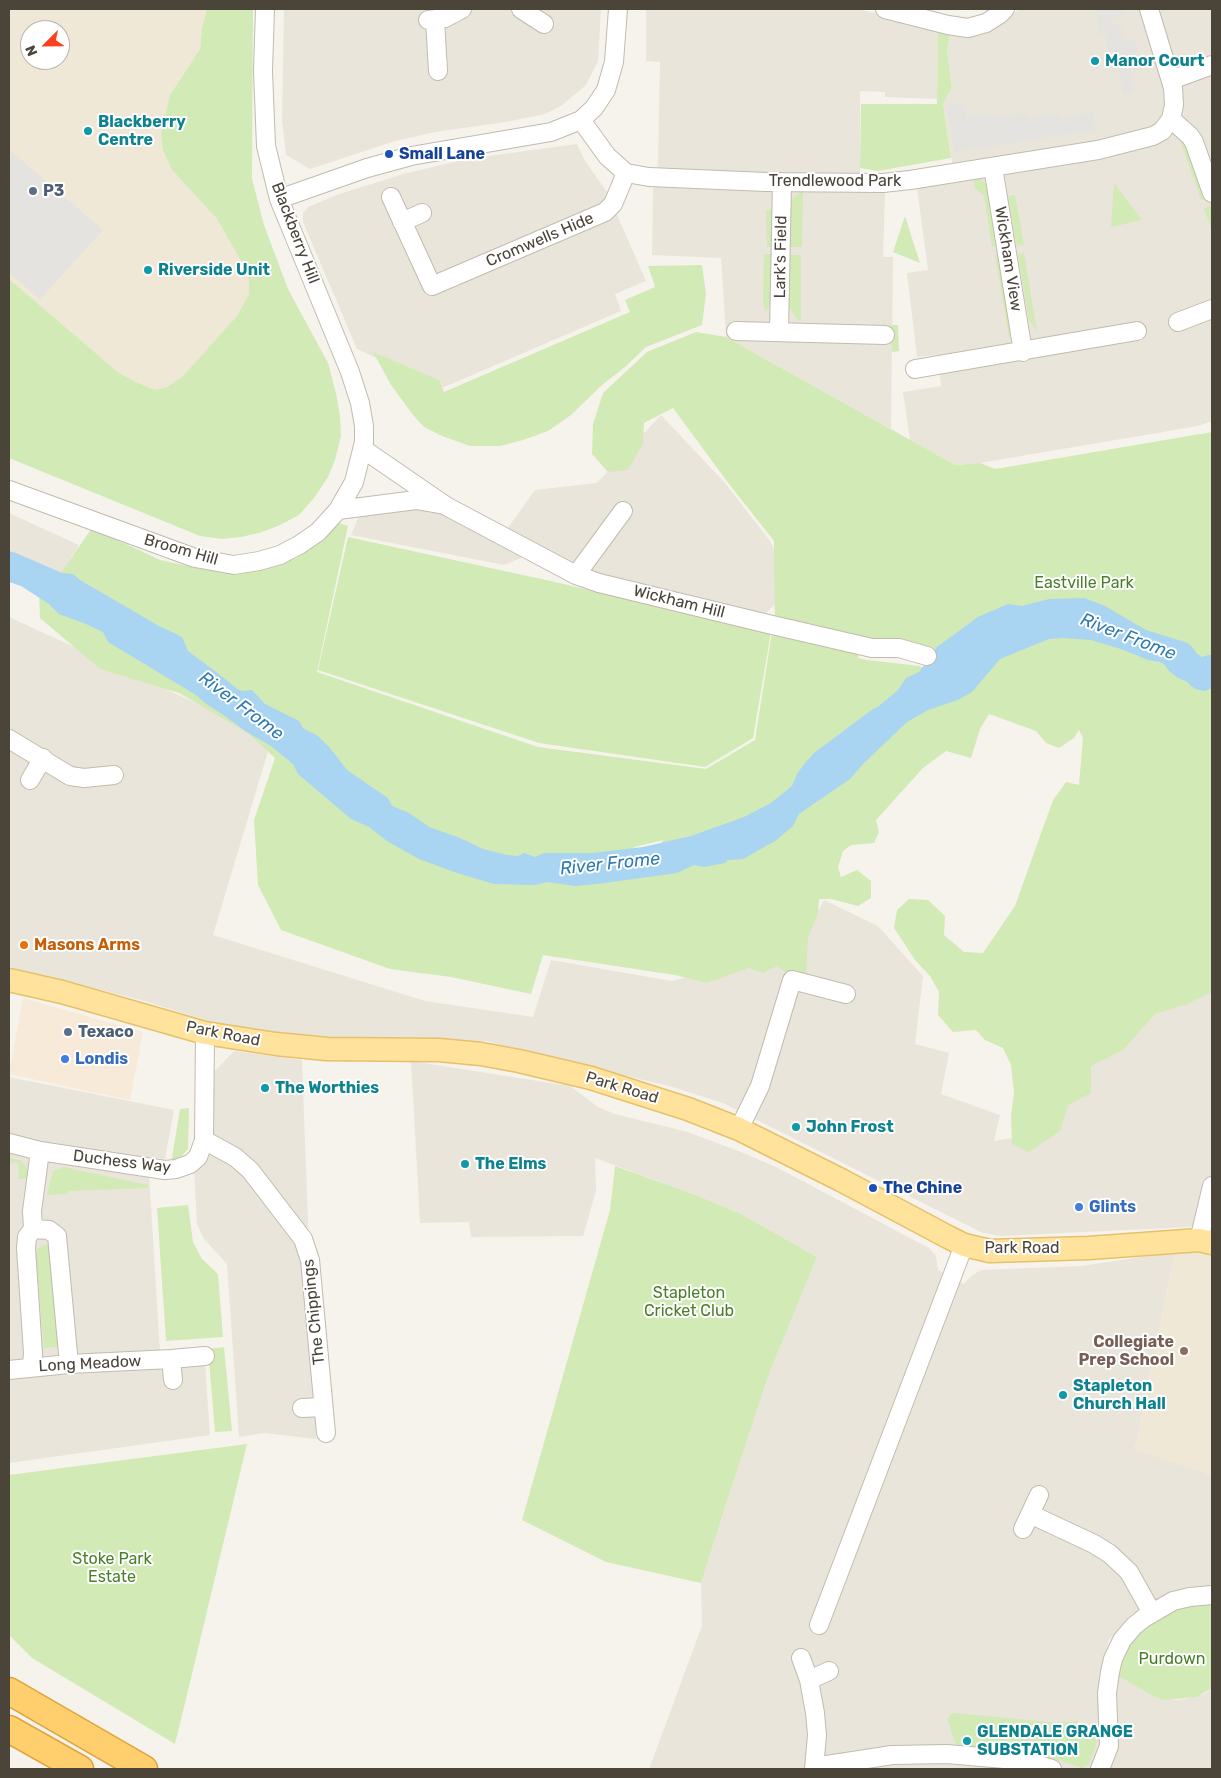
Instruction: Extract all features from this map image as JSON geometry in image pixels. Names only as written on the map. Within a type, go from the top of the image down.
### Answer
[{"type":"highway","points":[[9,1691],[144,1769]]},
{"type":"highway","points":[[9,1729],[80,1769]]},
{"type":"main road","name":"Park Road","points":[[9,980],[62,992],[205,1033],[276,1044],[327,1049],[438,1050],[510,1059],[591,1078],[688,1109],[738,1129],[964,1245],[990,1251],[1089,1248],[1206,1241]]},
{"type":"street","name":"Blackberry Hill","points":[[266,9],[263,70],[266,146],[279,199],[350,372],[360,403],[364,426],[364,449]]},
{"type":"street","points":[[438,71],[431,20],[451,15],[462,9]]},
{"type":"street","points":[[521,9],[544,24]]},
{"type":"street","points":[[279,199],[401,158],[432,151],[551,132],[581,120],[602,97],[609,82],[614,62],[618,9]]},
{"type":"street","points":[[885,9],[948,25],[968,28],[986,23],[1005,9]]},
{"type":"street","points":[[1149,9],[1175,97],[1170,119],[1193,140],[1212,193]]},
{"type":"street","points":[[1171,80],[1212,65]]},
{"type":"street","name":"Trendlewood Park","points":[[626,173],[649,177],[782,182],[883,183],[1098,150],[1153,136],[1162,131],[1170,119]]},
{"type":"street","points":[[581,120],[607,156],[626,173]]},
{"type":"street","name":"Wickham View","points":[[993,167],[1023,352]]},
{"type":"street","name":"Cromwells Hide","points":[[391,197],[426,289],[605,212],[614,204],[626,173]]},
{"type":"street","name":"Lark's Field","points":[[779,332],[782,182]]},
{"type":"street","points":[[402,222],[422,213]]},
{"type":"street","points":[[1178,322],[1212,309]]},
{"type":"street","points":[[736,331],[886,335]]},
{"type":"street","points":[[916,369],[1137,331]]},
{"type":"street","name":"Wickham Hill","points":[[364,449],[446,506],[576,575],[608,585],[872,648],[899,648],[927,656]]},
{"type":"street","name":"Broom Hill","points":[[9,490],[195,558],[234,565],[280,555],[318,532],[338,510],[354,482],[364,449]]},
{"type":"street","name":"Wickham Hill","points":[[338,510],[416,500],[446,506]]},
{"type":"street","points":[[576,575],[623,512]]},
{"type":"street","points":[[9,739],[70,776],[84,778],[114,775]]},
{"type":"street","points":[[30,780],[43,758]]},
{"type":"street","points":[[738,1129],[760,1086],[792,980],[846,994]]},
{"type":"street","name":"Duchess Way","points":[[9,1143],[40,1151],[165,1170],[176,1169],[190,1164],[198,1158],[204,1140],[205,1033]]},
{"type":"street","name":"The Chippings","points":[[204,1140],[235,1157],[250,1170],[303,1240],[310,1260],[326,1433]]},
{"type":"street","points":[[32,1366],[26,1248],[27,1237],[33,1229],[32,1212],[40,1151]]},
{"type":"street","points":[[1206,1241],[1212,1186]]},
{"type":"street","points":[[33,1229],[49,1230],[57,1236],[69,1364]]},
{"type":"street","points":[[819,1625],[964,1245]]},
{"type":"street","name":"Long Meadow","points":[[9,1370],[32,1366],[171,1360],[205,1356]]},
{"type":"street","points":[[171,1360],[173,1380]]},
{"type":"street","points":[[302,1408],[323,1407]]},
{"type":"street","points":[[1039,1495],[1026,1522],[1094,1544],[1110,1554],[1123,1565],[1133,1578],[1152,1613]]},
{"type":"street","points":[[1100,1769],[1109,1746],[1106,1693],[1113,1659],[1128,1633],[1152,1613],[1173,1601],[1212,1595]]},
{"type":"street","points":[[801,1658],[809,1680],[816,1724],[814,1768],[892,1755],[927,1754],[989,1757],[1046,1768]]},
{"type":"street","points":[[809,1680],[829,1671]]},
{"type":"shaded area","points":[[9,9],[207,9],[202,28],[200,49],[170,95],[161,133],[172,170],[217,219],[244,266],[249,281],[249,294],[237,316],[210,348],[184,375],[167,387],[155,390],[119,373],[9,279]]},
{"type":"shaded area","points":[[284,9],[601,9],[598,61],[586,85],[561,106],[545,114],[506,122],[435,132],[395,141],[310,169],[286,155],[282,120]]},
{"type":"shaded area","points":[[646,9],[859,9],[938,31],[937,99],[885,97],[885,92],[860,91],[860,191],[885,192],[883,257],[893,257],[891,429],[726,337],[721,258],[652,255],[653,190],[658,164],[660,62],[646,61]]},
{"type":"shaded area","points":[[1019,9],[1212,9],[1212,421],[1198,426],[980,463],[955,465],[910,440],[903,392],[941,386],[938,355],[917,357],[907,273],[928,270],[917,188],[955,182],[943,104],[952,88],[947,51],[950,34],[978,36],[991,32],[1005,23]]},
{"type":"shaded area","points":[[1096,9],[1122,9],[1124,16],[1111,18],[1112,25],[1120,24],[1124,41],[1135,39],[1140,63],[1129,65],[1134,92],[1123,94],[1118,68],[1111,69],[1105,34],[1100,35]]},
{"type":"shaded area","points":[[964,103],[967,118],[993,113],[994,118],[1028,112],[1029,118],[1059,113],[1060,118],[1093,112],[1096,130],[954,152],[947,106]]},
{"type":"shaded area","points":[[577,144],[585,161],[607,192],[646,281],[615,294],[621,311],[442,388],[357,349],[303,222],[303,213],[308,207],[339,194],[407,173],[467,159]]},
{"type":"shaded area","name":"P3","points":[[11,151],[103,230],[40,299],[9,273],[9,152]]},
{"type":"shaded area","points":[[661,415],[725,483],[770,541],[783,568],[781,598],[765,614],[674,591],[654,592],[586,574],[533,542],[521,558],[504,565],[351,535],[358,518],[379,509],[416,507],[445,514],[500,539],[535,490],[597,483]]},
{"type":"shaded area","points":[[9,513],[79,545],[58,578],[9,556]]},
{"type":"shaded area","points":[[9,617],[272,738],[213,935],[425,1001],[533,1017],[551,960],[672,981],[799,949],[824,900],[878,926],[923,976],[915,1044],[949,1053],[941,1094],[1000,1115],[994,1141],[1043,1133],[1081,1023],[1212,986],[1212,1226],[1000,1236],[983,1233],[723,1103],[669,1086],[541,1056],[487,1041],[372,1044],[241,1031],[141,1000],[9,967]]},
{"type":"shaded area","points":[[23,998],[143,1032],[130,1100],[9,1074]]},
{"type":"shaded area","points":[[234,1051],[302,1060],[316,1439],[264,1433],[239,1437],[227,1264],[204,1239],[197,1224],[194,1169],[211,1154],[214,1135],[214,1072]]},
{"type":"shaded area","points":[[411,1061],[570,1086],[598,1107],[615,1114],[688,1132],[741,1152],[776,1167],[929,1248],[936,1256],[938,1270],[964,1284],[971,1276],[981,1270],[1081,1266],[1175,1252],[1135,1449],[1212,1475],[1212,1587],[1173,1591],[1131,1615],[1109,1640],[1101,1667],[1116,1678],[1122,1678],[1154,1697],[1177,1700],[1186,1699],[1204,1694],[1212,1688],[1212,1769],[649,1769],[702,1626],[701,1583],[727,1501],[769,1374],[817,1257],[741,1214],[696,1195],[595,1158],[596,1191],[583,1236],[471,1237],[469,1222],[420,1223]]},
{"type":"shaded area","points":[[9,1077],[174,1110],[165,1159],[148,1157],[161,1368],[205,1364],[210,1435],[9,1463]]},
{"type":"shaded area","name":"Collegiate Prep School","points":[[1212,1250],[1212,1475],[1135,1450],[1175,1252]]},
{"type":"green space","points":[[207,9],[253,9],[252,179],[264,225],[288,289],[328,363],[336,393],[341,436],[335,460],[328,477],[314,498],[299,515],[259,533],[222,539],[200,536],[9,458],[9,279],[119,373],[155,390],[167,387],[184,375],[237,316],[249,294],[249,281],[244,266],[217,219],[172,170],[163,150],[161,133],[170,95],[200,49],[202,28]]},
{"type":"green space","points":[[938,31],[950,34],[947,51],[952,88],[943,104],[951,158],[878,171],[860,168],[861,104],[937,104]]},
{"type":"green space","points":[[1180,140],[1187,144],[1208,197],[1201,200]]},
{"type":"green space","points":[[973,177],[979,178],[988,186],[1000,245],[992,247],[984,196],[975,188]]},
{"type":"green space","points":[[1114,183],[1142,220],[1111,227]]},
{"type":"green space","points":[[803,190],[802,247],[790,247],[791,205],[793,198]]},
{"type":"green space","points":[[1015,195],[1024,245],[1017,246],[1008,196]]},
{"type":"green space","points":[[1211,206],[1212,209],[1212,231],[1204,208]]},
{"type":"green space","points":[[766,210],[774,210],[774,247],[767,247]]},
{"type":"green space","points":[[905,216],[920,263],[893,252]]},
{"type":"green space","points":[[1024,253],[1037,331],[1029,320],[1018,254]]},
{"type":"green space","points":[[764,254],[774,254],[773,299],[766,312],[763,303]]},
{"type":"green space","points":[[1003,254],[1012,330],[1009,337],[995,255]]},
{"type":"green space","points":[[790,255],[801,255],[801,321],[796,318],[789,306]]},
{"type":"green space","points":[[702,265],[706,294],[702,325],[646,347],[571,415],[548,431],[523,440],[500,446],[470,446],[424,427],[391,385],[373,352],[439,380],[444,392],[630,312],[625,300],[655,287],[648,266]]},
{"type":"green space","points":[[891,325],[898,325],[899,351],[892,352]]},
{"type":"green space","name":"Eastville Park","points":[[696,332],[726,337],[955,465],[980,463],[995,469],[1212,432],[1212,992],[1185,1005],[1155,1014],[1123,1050],[1091,1066],[1091,1093],[1068,1105],[1060,1131],[1029,1152],[1012,1144],[1011,1115],[1014,1093],[1011,1065],[1003,1048],[985,1040],[976,1030],[953,1032],[938,1015],[939,992],[930,976],[915,960],[894,928],[897,910],[909,899],[928,900],[945,916],[944,935],[964,952],[983,953],[1015,906],[1053,800],[1066,782],[1079,785],[1083,738],[1079,730],[1074,738],[1059,748],[1046,743],[1036,731],[989,714],[980,729],[971,758],[946,751],[923,768],[876,820],[879,832],[874,843],[851,845],[843,851],[838,867],[841,877],[857,870],[871,881],[871,898],[858,906],[831,899],[819,899],[818,914],[808,937],[806,976],[790,975],[777,966],[763,973],[749,968],[707,983],[675,975],[543,955],[531,994],[451,977],[390,969],[281,930],[258,885],[254,820],[275,758],[248,733],[179,693],[100,669],[40,618],[39,592],[60,574],[92,528],[160,560],[202,569],[237,573],[295,559],[316,545],[339,523],[348,526],[317,672],[538,747],[706,769],[755,740],[772,632],[775,632],[774,541],[673,408],[644,423],[643,444],[628,470],[608,472],[592,454],[593,424],[603,393],[647,352]],"holes":[[[863,637],[891,640],[937,653],[924,670],[920,666],[867,660],[858,658]],[[663,840],[655,858],[634,848],[634,847]]]},
{"type":"green space","points":[[348,537],[771,632],[753,738],[705,767],[539,743],[318,670]]},
{"type":"green space","points":[[189,1108],[188,1149],[177,1161],[171,1164],[180,1109]]},
{"type":"green space","points":[[9,1158],[22,1161],[28,1171],[27,1179],[19,1179],[18,1163],[9,1162]]},
{"type":"green space","name":"Stapleton Cricket Club","points":[[615,1166],[696,1195],[741,1214],[817,1257],[769,1374],[701,1583],[606,1562],[522,1520],[610,1210]]},
{"type":"green space","points":[[63,1167],[148,1185],[148,1188],[68,1191],[67,1194],[47,1195],[53,1171]]},
{"type":"green space","points":[[188,1205],[193,1242],[202,1259],[218,1274],[223,1337],[166,1341],[157,1208]]},
{"type":"green space","points":[[49,1245],[61,1346],[44,1348],[36,1257],[38,1248]]},
{"type":"green space","points":[[224,1347],[232,1431],[215,1432],[208,1349]]},
{"type":"green space","name":"Stoke Park Estate","points":[[247,1444],[175,1744],[32,1658],[9,1635],[9,1475]]},
{"type":"green space","name":"Purdown","points":[[1212,1603],[1212,1688],[1197,1697],[1164,1700],[1154,1697],[1122,1678],[1116,1678],[1118,1667],[1125,1652],[1138,1634],[1148,1625],[1190,1605]]},
{"type":"green space","points":[[955,1713],[1058,1723],[1077,1721],[1079,1732],[1097,1730],[1096,1745],[1089,1764],[1082,1768],[1020,1750],[970,1748],[970,1739],[963,1739],[963,1748],[954,1741],[948,1719],[950,1715]]},
{"type":"water","name":"River Frome","points":[[9,551],[62,573],[73,574],[80,580],[159,626],[182,637],[188,651],[237,689],[242,691],[252,690],[265,704],[299,721],[303,728],[318,736],[347,770],[388,798],[392,806],[409,813],[429,827],[460,838],[483,849],[507,855],[518,856],[524,853],[535,857],[544,853],[593,853],[643,847],[691,836],[744,817],[771,803],[792,786],[797,774],[814,753],[879,706],[898,690],[906,678],[919,672],[937,647],[978,617],[1008,604],[1022,606],[1049,599],[1084,598],[1103,605],[1146,630],[1188,643],[1202,657],[1212,654],[1212,688],[1205,691],[1195,689],[1186,681],[1178,678],[1160,662],[1148,660],[1121,649],[1091,640],[1049,639],[1000,659],[972,692],[958,700],[928,710],[907,722],[850,779],[799,814],[793,826],[775,841],[743,859],[728,860],[725,863],[704,867],[694,865],[677,873],[597,884],[575,886],[547,882],[535,885],[494,884],[419,859],[387,841],[369,827],[351,819],[298,774],[293,764],[271,746],[245,731],[196,695],[108,642],[103,632],[59,614],[49,604],[21,586],[9,582]]},
{"type":"place","name":"Manor Court","points":[[1095,61]]},
{"type":"place","name":"Blackberry Centre","points":[[88,131]]},
{"type":"place","name":"Small Lane","points":[[389,154]]},
{"type":"place","name":"P3","points":[[33,191]]},
{"type":"place","name":"Riverside Unit","points":[[148,270]]},
{"type":"place","name":"Masons Arms","points":[[24,945]]},
{"type":"place","name":"Texaco","points":[[68,1032]]},
{"type":"place","name":"Londis","points":[[65,1059]]},
{"type":"place","name":"The Worthies","points":[[265,1088]]},
{"type":"place","name":"John Frost","points":[[796,1127]]},
{"type":"place","name":"The Elms","points":[[465,1164]]},
{"type":"place","name":"The Chine","points":[[873,1188]]},
{"type":"place","name":"Glints","points":[[1079,1207]]},
{"type":"place","name":"Collegiate Prep School","points":[[1184,1351]]},
{"type":"place","name":"Stapleton Church Hall","points":[[1063,1395]]},
{"type":"place","name":"GLENDALE GRANGE SUBSTATION","points":[[967,1741]]}]
